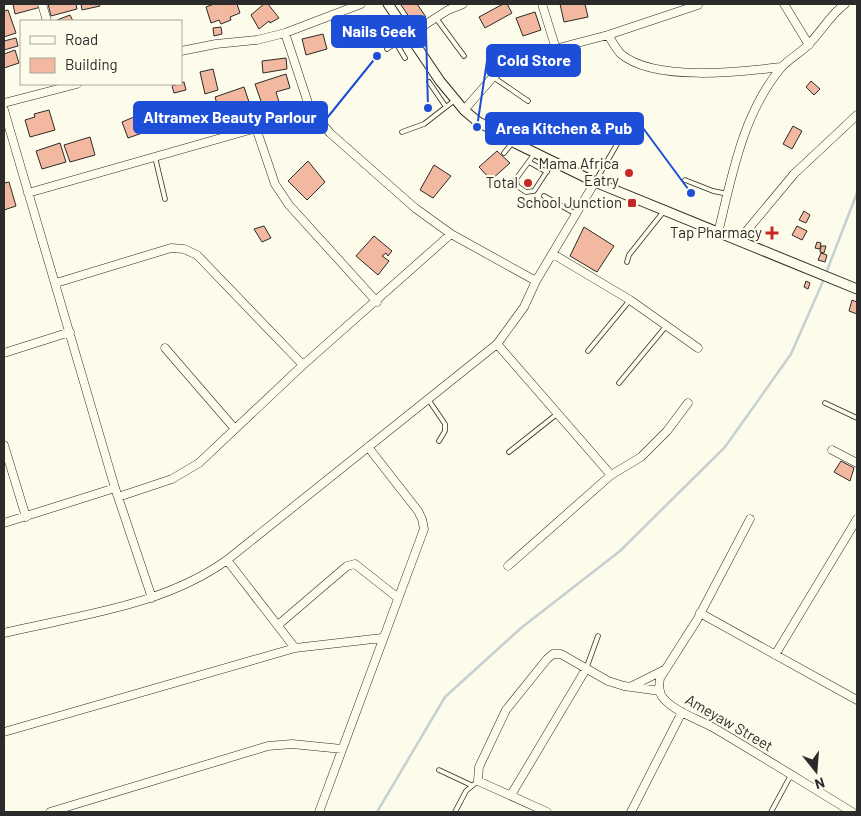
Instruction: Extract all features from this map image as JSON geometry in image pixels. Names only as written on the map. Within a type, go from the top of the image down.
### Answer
[{"type":"street","points":[[42,4],[48,20]]},
{"type":"street","points":[[182,51],[216,44],[257,40],[284,33],[361,4]]},
{"type":"street","points":[[388,4],[455,100],[477,121],[534,153],[595,182],[857,289]]},
{"type":"street","points":[[409,35],[463,4]]},
{"type":"street","points":[[542,4],[556,49]]},
{"type":"street","points":[[674,4],[676,13]]},
{"type":"street","points":[[464,110],[493,77],[506,66],[520,58],[608,35],[698,4]]},
{"type":"street","points":[[784,4],[809,44]]},
{"type":"street","points":[[718,233],[743,136],[757,104],[780,68],[809,44],[829,18],[845,4]]},
{"type":"street","points":[[284,33],[310,109],[330,133],[415,208],[452,234],[536,281]]},
{"type":"street","points":[[608,35],[620,53],[633,61],[657,70],[725,73],[780,68]]},
{"type":"street","points":[[4,103],[72,85]]},
{"type":"street","points":[[28,193],[256,128],[310,109]]},
{"type":"street","points":[[4,110],[115,488],[152,598]]},
{"type":"street","points":[[739,240],[794,174],[857,115]]},
{"type":"street","points":[[256,128],[276,184],[289,205],[377,302]]},
{"type":"street","points":[[4,633],[152,598],[187,585],[227,560],[497,344],[524,308],[536,281],[595,182]]},
{"type":"street","points":[[118,497],[187,472],[199,464],[303,365],[377,302],[452,234]]},
{"type":"street","points":[[56,283],[171,248],[184,249],[197,255],[303,365]]},
{"type":"street","points":[[553,254],[630,300],[698,348]]},
{"type":"street","points":[[4,353],[70,332]]},
{"type":"street","points":[[497,344],[611,476]]},
{"type":"street","points":[[165,348],[235,428]]},
{"type":"street","points":[[508,566],[611,476],[641,457],[667,431],[688,403]]},
{"type":"street","points":[[4,445],[26,517]]},
{"type":"street","points":[[319,812],[424,529],[422,519],[368,448]]},
{"type":"street","points":[[832,450],[857,464]]},
{"type":"street","points":[[4,523],[115,488]]},
{"type":"street","points":[[547,812],[533,810],[512,795],[474,783],[479,767],[506,710],[553,654],[561,654],[608,681],[630,687],[660,691],[660,678],[700,613],[750,519]]},
{"type":"street","points":[[775,655],[857,519]]},
{"type":"street","points":[[227,560],[295,648]]},
{"type":"street","points":[[278,625],[347,566],[355,564],[398,598]]},
{"type":"street","points":[[700,613],[857,700]]},
{"type":"street","points":[[4,732],[295,648],[382,638]]},
{"type":"street","points":[[512,795],[586,669]]},
{"type":"street","points":[[630,687],[666,669]]},
{"type":"street","name":"Ameyaw Street","points":[[660,691],[664,699],[682,712],[713,728],[852,812]]},
{"type":"street","points":[[631,812],[682,712]]},
{"type":"street","points":[[50,812],[268,746],[292,744],[342,749]]},
{"type":"lane","points":[[436,18],[464,56]]},
{"type":"lane","points":[[387,49],[409,35]]},
{"type":"lane","points":[[396,43],[405,58]]},
{"type":"lane","points":[[493,77],[528,101]]},
{"type":"lane","points":[[429,82],[446,108]]},
{"type":"lane","points":[[402,132],[424,124],[455,100]]},
{"type":"lane","points":[[595,182],[634,115]]},
{"type":"lane","points":[[504,154],[513,142]]},
{"type":"lane","points":[[534,153],[516,180],[519,188],[528,192],[534,191],[553,162]]},
{"type":"lane","points":[[155,157],[165,198]]},
{"type":"lane","points":[[529,162],[547,172]]},
{"type":"lane","points":[[685,180],[713,191],[728,194]]},
{"type":"lane","points":[[544,196],[576,214]]},
{"type":"lane","points":[[626,262],[629,255],[664,210]]},
{"type":"lane","points":[[588,351],[630,300]]},
{"type":"lane","points":[[619,383],[667,325]]},
{"type":"lane","points":[[428,399],[445,424],[446,431],[439,441]]},
{"type":"lane","points":[[825,403],[857,418]]},
{"type":"lane","points":[[509,452],[557,414]]},
{"type":"lane","points":[[586,669],[598,636]]},
{"type":"lane","points":[[439,770],[474,783],[455,812]]},
{"type":"lane","points":[[771,812],[791,775]]},
{"type":"building","points":[[13,4],[40,4],[41,7],[15,14]]},
{"type":"building","points":[[48,4],[76,4],[77,9],[51,16]]},
{"type":"building","points":[[81,4],[99,4],[100,6],[82,10]]},
{"type":"building","points":[[214,4],[237,4],[240,13],[230,17],[231,20],[221,24],[219,20],[211,23],[206,7]]},
{"type":"building","points":[[264,4],[268,4],[279,18],[270,23],[269,21],[259,29],[251,15]]},
{"type":"building","points":[[417,4],[426,17],[414,24],[401,5]]},
{"type":"building","points":[[503,4],[507,4],[512,13],[485,28],[479,17]]},
{"type":"building","points":[[560,4],[585,4],[588,17],[564,22]]},
{"type":"building","points":[[8,10],[16,33],[4,37],[4,11]]},
{"type":"building","points":[[535,12],[541,30],[523,36],[516,18]]},
{"type":"building","points":[[70,15],[72,20],[57,20]]},
{"type":"building","points":[[221,27],[222,34],[214,36],[213,28]]},
{"type":"building","points":[[323,34],[327,49],[306,55],[302,39]]},
{"type":"building","points":[[16,38],[18,46],[4,50],[4,41]]},
{"type":"building","points":[[15,50],[19,63],[4,68],[4,54]]},
{"type":"building","points":[[286,58],[287,69],[263,73],[262,61]]},
{"type":"building","points":[[213,69],[218,90],[205,94],[200,72]]},
{"type":"building","points":[[286,74],[290,88],[276,92],[279,102],[263,107],[255,84]]},
{"type":"building","points":[[811,81],[820,89],[814,95],[806,87]]},
{"type":"building","points":[[184,82],[186,90],[174,93],[172,86],[182,85]]},
{"type":"building","points":[[244,87],[251,108],[221,118],[215,97]]},
{"type":"building","points":[[49,110],[55,130],[30,137],[25,120],[35,117],[34,114]]},
{"type":"building","points":[[141,114],[148,131],[128,138],[122,122]]},
{"type":"building","points":[[793,126],[802,131],[792,149],[783,144]]},
{"type":"building","points":[[90,137],[95,155],[70,162],[64,145]]},
{"type":"building","points":[[60,143],[66,162],[42,169],[36,151]]},
{"type":"building","points":[[497,151],[510,163],[491,180],[479,167]]},
{"type":"building","points":[[308,161],[325,182],[307,200],[288,181]]},
{"type":"building","points":[[434,165],[451,176],[433,198],[420,190]]},
{"type":"building","points":[[9,182],[16,206],[4,210],[4,183]]},
{"type":"building","points":[[804,211],[810,215],[806,223],[799,220]]},
{"type":"building","points":[[264,226],[271,238],[262,242],[254,229]]},
{"type":"building","points":[[797,226],[807,231],[802,240],[792,235]]},
{"type":"building","points":[[584,227],[614,246],[597,272],[570,256]]},
{"type":"building","points":[[374,236],[392,251],[388,256],[386,253],[382,256],[389,261],[378,275],[356,256]]},
{"type":"building","points":[[817,242],[821,243],[820,249],[815,248]]},
{"type":"building","points":[[821,246],[826,246],[824,253],[820,252]]},
{"type":"building","points":[[821,253],[827,255],[825,262],[818,260]]},
{"type":"building","points":[[806,281],[810,283],[808,289],[804,287]]},
{"type":"building","points":[[852,300],[857,302],[857,314],[849,311]]},
{"type":"building","points":[[841,461],[854,468],[850,481],[834,472]]},
{"type":"waterway","points":[[826,273],[857,193]]},
{"type":"waterway","points":[[377,812],[445,697],[521,628],[620,551],[725,447],[791,354],[824,279]]},
{"type":"place","name":"Altramex Beauty Parlour","points":[[377,56]]},
{"type":"place","name":"Nails Geek","points":[[428,108]]},
{"type":"place","name":"Cold Store","points":[[477,127]]},
{"type":"place","name":"Mama Africa Eatry","points":[[629,173]]},
{"type":"place","name":"Total","points":[[528,183]]},
{"type":"place","name":"Area Kitchen & Pub","points":[[691,193]]},
{"type":"place","name":"School Junction","points":[[632,203]]},
{"type":"place","name":"Tap Pharmacy","points":[[772,233]]}]
